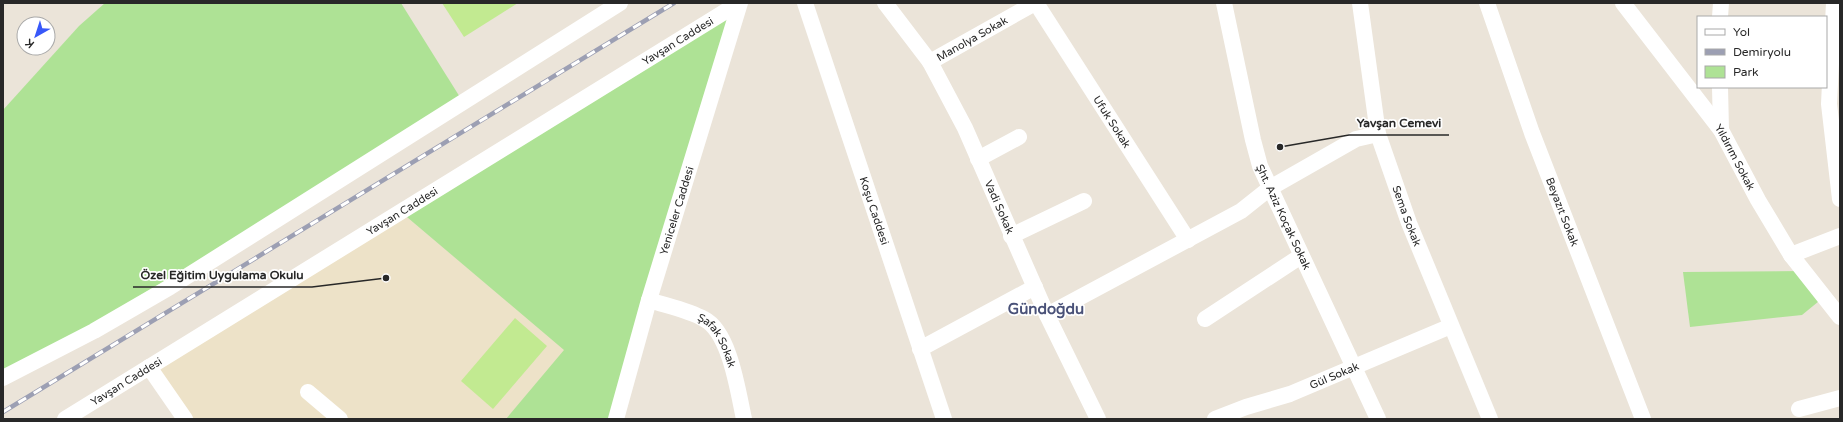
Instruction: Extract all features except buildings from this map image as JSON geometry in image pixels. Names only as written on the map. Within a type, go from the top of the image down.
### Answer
[{"type":"street","points":[[3,378],[94,331],[170,287],[620,3]]},
{"type":"street","name":"Yeniceler Caddesi","points":[[616,419],[649,300],[739,3]]},
{"type":"street","name":"Yavşan Caddesi","points":[[65,419],[739,3]]},
{"type":"street","name":"Koşu Caddesi","points":[[805,3],[944,419]]},
{"type":"street","name":"Vadi Sokak","points":[[885,3],[930,62],[965,128],[1034,287],[1098,419]]},
{"type":"street","name":"Manolya Sokak","points":[[930,62],[1035,3]]},
{"type":"street","name":"Ufuk Sokak","points":[[1035,3],[1188,240]]},
{"type":"street","name":"Şht. Aziz Koçak Sokak","points":[[1224,3],[1253,140],[1260,166],[1378,419]]},
{"type":"street","name":"Sema Sokak","points":[[1360,3],[1378,134],[1410,223],[1490,419]]},
{"type":"street","name":"Beyazıt Sokak","points":[[1487,3],[1532,133],[1643,419]]},
{"type":"street","name":"Yıldırım Sokak","points":[[1623,3],[1721,130],[1758,200],[1791,255],[1840,317]]},
{"type":"street","points":[[1720,16],[1721,3]]},
{"type":"street","points":[[1834,3],[1835,103],[1840,199]]},
{"type":"street","points":[[1720,88],[1721,130]]},
{"type":"street","points":[[1047,314],[1241,212],[1270,188],[1356,138],[1378,134]]},
{"type":"street","points":[[978,159],[1019,137]]},
{"type":"street","points":[[1011,236],[1084,201]]},
{"type":"street","points":[[1791,255],[1840,236]]},
{"type":"street","points":[[1205,319],[1301,256]]},
{"type":"street","points":[[920,349],[1034,287]]},
{"type":"street","name":"Şafak Sokak","points":[[649,300],[704,319],[717,329],[726,346],[744,419]]},
{"type":"street","name":"Gül Sokak","points":[[1215,419],[1246,407],[1290,394],[1353,366],[1451,326]]},
{"type":"street","points":[[149,367],[185,419]]},
{"type":"street","points":[[308,392],[340,419]]},
{"type":"street","points":[[1799,409],[1840,398]]},
{"type":"shaded area","points":[[401,212],[565,350],[506,419],[185,419],[149,367]]},
{"type":"green space","points":[[105,3],[401,3],[463,102],[3,378],[3,110],[52,56],[56,56],[56,51],[79,26]]},
{"type":"green space","points":[[442,3],[518,3],[464,37]]},
{"type":"green space","points":[[739,3],[616,419],[506,419],[564,350],[401,212]]},
{"type":"green space","points":[[1804,271],[1824,297],[1802,315],[1690,327],[1683,272]]},
{"type":"green space","points":[[515,318],[547,346],[493,409],[461,381]]},
{"type":"railway","points":[[3,412],[674,3]]},
{"type":"place","name":"Yavşan Cemevi","points":[[1280,147]]},
{"type":"place","name":"Özel Eğitim Uygulama Okulu","points":[[386,278]]},
{"type":"district","name":"Gündoğdu","points":[[1046,309]]}]
